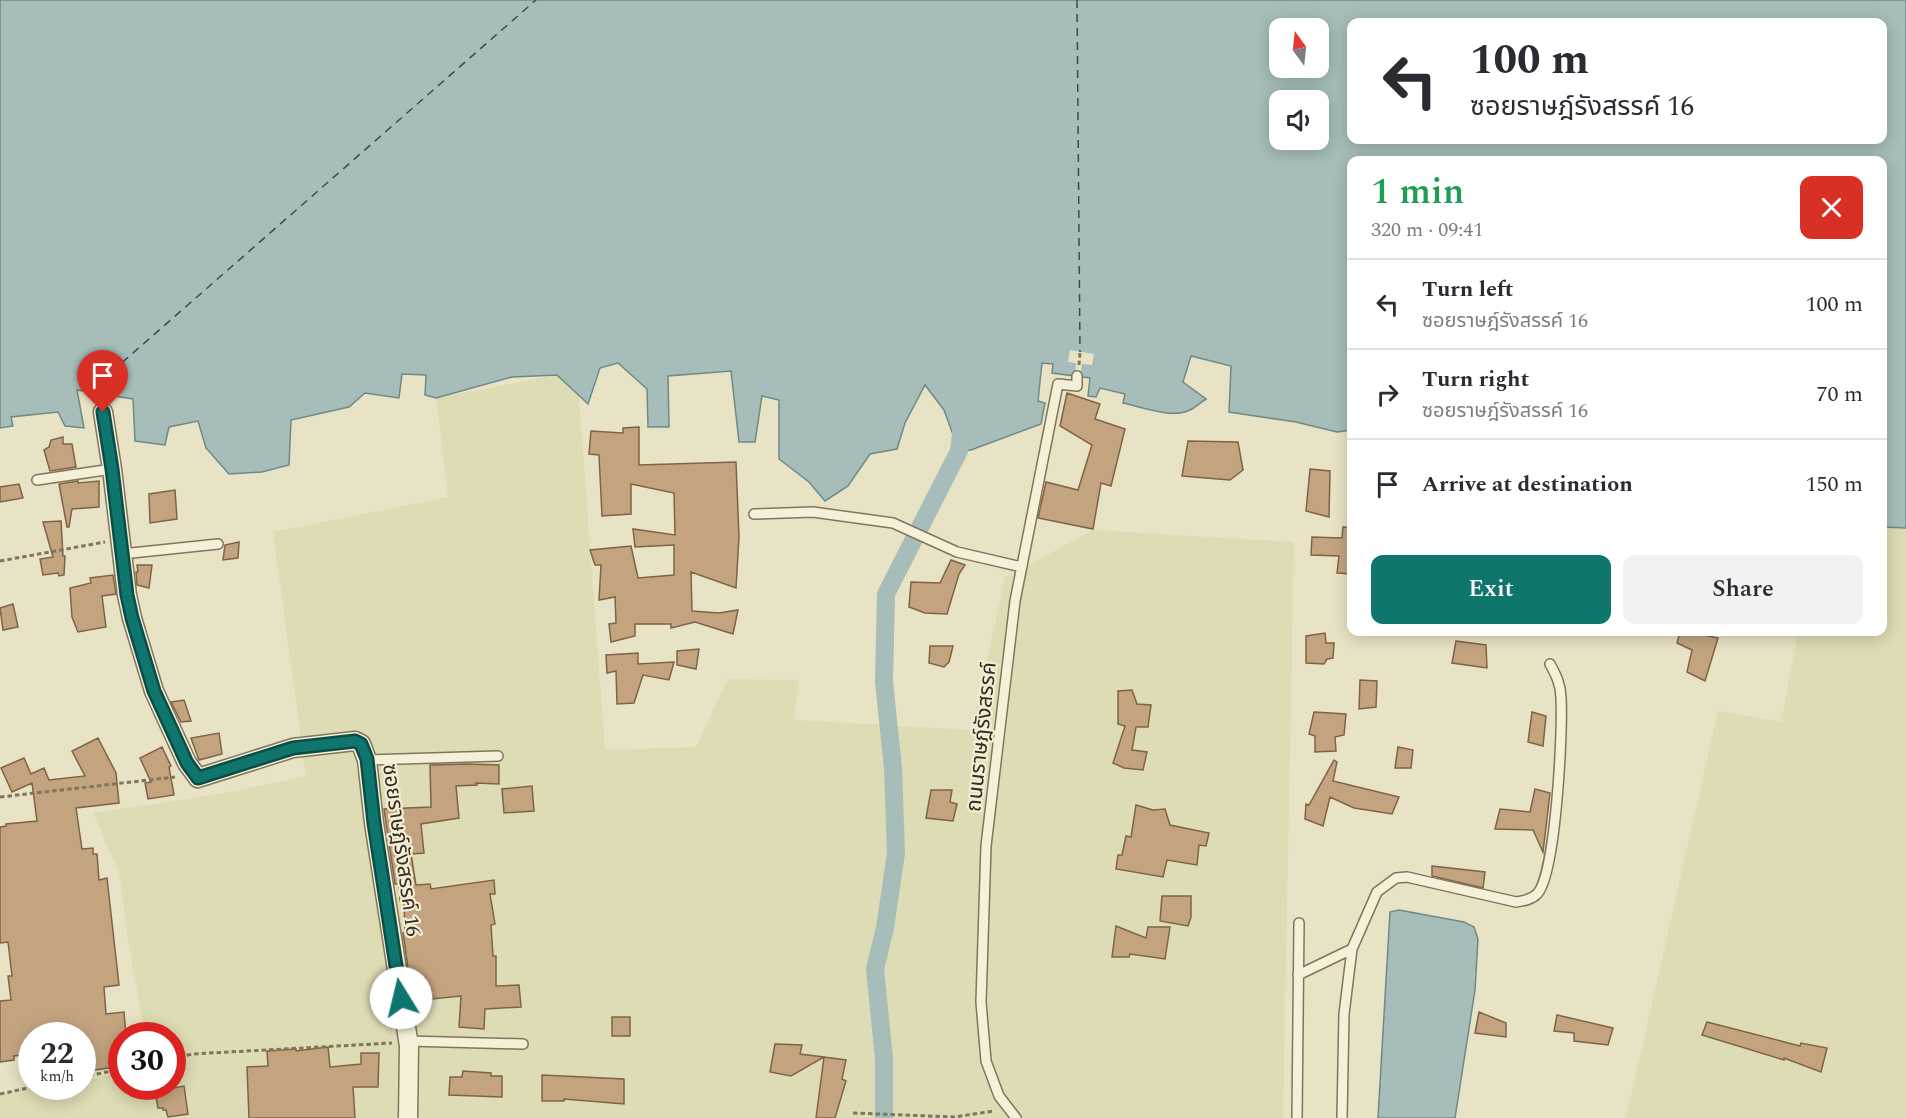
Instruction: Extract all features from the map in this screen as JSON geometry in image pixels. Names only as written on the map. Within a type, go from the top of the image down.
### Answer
[{"type":"street","points":[[103,412],[127,595],[151,681],[187,763],[198,778]]},
{"type":"street","name":"ซอยราษฎ์รังสรรค์ 16","points":[[198,778],[293,748],[355,741],[361,744],[367,759],[374,823],[408,1044],[408,1118]]},
{"type":"lane","name":"ถนนราษฎ์รังสรรค์","points":[[1016,1118],[1008,1109],[993,1081],[986,1061],[981,1002],[986,846],[1009,646],[1022,567],[1058,384],[1077,386],[1077,376]]},
{"type":"lane","points":[[37,480],[112,469]]},
{"type":"lane","points":[[754,514],[813,512],[893,523],[957,552],[1022,567]]},
{"type":"lane","points":[[122,546],[218,543]]},
{"type":"lane","points":[[1342,1118],[1344,1014],[1352,948],[1377,892],[1396,878],[1407,877],[1516,902],[1527,900],[1537,894],[1547,874],[1556,812],[1562,699],[1560,685],[1550,664]]},
{"type":"lane","points":[[367,759],[498,756]]},
{"type":"lane","points":[[1297,1118],[1299,923]]},
{"type":"lane","points":[[1298,975],[1352,948]]},
{"type":"lane","points":[[408,1044],[523,1044]]},
{"type":"path","points":[[0,561],[122,546]]},
{"type":"path","points":[[0,797],[163,777],[198,778]]},
{"type":"path","points":[[186,1056],[386,1042],[408,1044]]},
{"type":"path","points":[[0,1094],[18,1090]]},
{"type":"path","points":[[854,1113],[954,1117],[1008,1109]]},
{"type":"shaded area","points":[[557,375],[579,396],[605,750],[696,747],[728,679],[799,680],[794,720],[972,730],[1005,577],[1094,530],[1294,542],[1283,1118],[0,1118],[0,1094],[18,1091],[18,1100],[96,1100],[96,1078],[108,1075],[108,1100],[186,1100],[186,1022],[143,1022],[119,872],[93,813],[225,793],[306,776],[273,532],[448,497],[436,398]]},
{"type":"shaded area","points":[[1887,527],[1906,528],[1906,1118],[1626,1118],[1718,711],[1781,722],[1797,636],[1887,636]]},
{"type":"water","points":[[0,0],[1906,0],[1906,528],[1887,527],[1887,156],[1347,156],[1347,431],[1337,432],[1296,422],[1229,412],[1231,366],[1191,356],[1183,382],[1206,399],[1190,410],[1175,413],[1123,403],[1125,394],[1100,388],[1096,397],[1088,396],[1090,378],[1052,373],[1053,364],[1042,363],[1038,401],[1045,403],[1041,424],[971,450],[959,451],[944,410],[925,385],[905,423],[897,449],[870,454],[848,486],[825,501],[809,482],[779,459],[779,400],[762,396],[755,442],[739,442],[731,371],[668,376],[669,427],[648,427],[647,389],[618,363],[600,368],[588,404],[557,375],[512,377],[436,398],[425,395],[426,375],[402,374],[399,398],[365,393],[349,407],[291,420],[289,465],[262,472],[229,474],[206,448],[198,421],[169,427],[165,445],[135,441],[133,399],[77,390],[84,428],[65,426],[58,412],[11,417],[13,426],[0,428]]},
{"type":"water","points":[[1399,910],[1464,922],[1474,927],[1478,939],[1475,990],[1455,1118],[1378,1118],[1390,912]]},
{"type":"pier","points":[[1070,350],[1094,354],[1092,365],[1082,364],[1080,376],[1075,376],[1076,363],[1068,362]]},
{"type":"building","points":[[1067,393],[1100,404],[1095,419],[1125,429],[1111,486],[1101,483],[1093,529],[1038,518],[1046,482],[1078,490],[1092,445],[1060,426]]},
{"type":"building","points":[[639,427],[639,465],[736,462],[739,537],[736,588],[691,572],[692,611],[719,613],[738,610],[733,634],[695,622],[671,628],[671,624],[635,624],[635,636],[611,642],[609,624],[616,623],[615,597],[599,600],[601,565],[595,565],[590,550],[631,546],[638,578],[674,575],[674,545],[635,547],[633,529],[675,535],[674,493],[631,484],[631,514],[602,516],[599,455],[589,454],[591,431],[623,433],[623,428]]},
{"type":"building","points":[[63,437],[63,444],[72,444],[76,467],[50,471],[44,450],[49,447],[51,440]]},
{"type":"building","points":[[1188,441],[1238,442],[1243,470],[1230,480],[1182,476]]},
{"type":"building","points":[[1310,469],[1330,471],[1329,517],[1306,511]]},
{"type":"building","points":[[78,481],[78,483],[99,481],[99,507],[72,509],[69,527],[67,527],[59,484]]},
{"type":"building","points":[[19,484],[23,498],[0,502],[0,487]]},
{"type":"building","points":[[175,490],[177,519],[150,523],[149,494]]},
{"type":"building","points":[[61,521],[63,556],[65,556],[64,575],[59,576],[58,573],[43,575],[40,559],[53,557],[43,522]]},
{"type":"building","points":[[1343,527],[1347,527],[1347,574],[1337,573],[1339,556],[1311,555],[1312,537],[1342,538]]},
{"type":"building","points":[[239,542],[238,558],[223,560],[225,545]]},
{"type":"building","points":[[951,560],[965,565],[959,574],[947,614],[925,613],[909,607],[911,582],[940,583]]},
{"type":"building","points":[[137,565],[152,565],[149,588],[137,585]]},
{"type":"building","points":[[113,575],[116,594],[102,596],[106,627],[78,632],[72,617],[70,588],[91,583],[90,578]]},
{"type":"building","points":[[13,604],[18,627],[3,630],[0,608]]},
{"type":"building","points":[[1325,633],[1326,643],[1334,643],[1333,658],[1327,659],[1324,664],[1306,663],[1306,636]]},
{"type":"building","points":[[1679,636],[1718,638],[1705,681],[1687,672],[1692,650],[1677,643]]},
{"type":"building","points":[[1456,641],[1486,645],[1487,668],[1452,663]]},
{"type":"building","points":[[930,646],[953,646],[949,662],[944,667],[929,663]]},
{"type":"building","points":[[699,649],[696,669],[677,665],[677,651]]},
{"type":"building","points":[[638,653],[638,664],[674,662],[669,680],[643,675],[634,703],[617,704],[616,671],[607,673],[606,655]]},
{"type":"building","points":[[1360,680],[1377,681],[1376,707],[1359,709]]},
{"type":"building","points":[[1132,690],[1137,704],[1151,705],[1148,727],[1136,727],[1132,750],[1147,752],[1143,770],[1124,768],[1113,763],[1125,726],[1118,724],[1118,691]]},
{"type":"building","points":[[184,700],[191,721],[181,722],[171,702]]},
{"type":"building","points":[[1314,712],[1346,714],[1344,735],[1335,737],[1336,751],[1315,752],[1315,736],[1309,734]]},
{"type":"building","points":[[1532,712],[1546,716],[1543,746],[1528,742]]},
{"type":"building","points":[[219,733],[222,754],[199,760],[191,738]]},
{"type":"building","points":[[98,738],[116,773],[119,803],[76,808],[82,849],[93,848],[93,854],[97,854],[99,880],[107,878],[119,985],[104,987],[106,1014],[124,1012],[125,1022],[108,1022],[108,1068],[96,1070],[96,1022],[18,1022],[18,1056],[14,1056],[14,1060],[0,1062],[0,1001],[11,1000],[8,976],[12,976],[8,942],[0,943],[0,827],[6,824],[37,821],[32,783],[12,792],[1,768],[24,758],[31,774],[44,768],[49,780],[85,776],[72,751]]},
{"type":"building","points":[[162,747],[171,766],[169,767],[174,795],[148,799],[145,783],[151,782],[140,758]]},
{"type":"building","points":[[1398,747],[1413,750],[1411,768],[1395,768]]},
{"type":"building","points":[[1334,760],[1337,762],[1333,781],[1399,797],[1392,814],[1354,808],[1330,797],[1323,826],[1305,819],[1306,804],[1309,805]]},
{"type":"building","points":[[430,765],[499,765],[499,784],[476,783],[477,785],[456,786],[459,818],[421,824],[424,853],[411,854],[416,885],[430,884],[431,889],[494,880],[495,894],[490,894],[495,924],[491,925],[493,956],[496,956],[496,986],[519,985],[521,1007],[485,1009],[484,1029],[459,1027],[461,996],[422,1000],[420,980],[410,982],[403,933],[405,932],[404,901],[400,901],[399,884],[395,884],[384,809],[431,807]]},
{"type":"building","points":[[532,786],[534,811],[504,813],[502,789]]},
{"type":"building","points":[[1535,789],[1550,793],[1543,852],[1533,830],[1495,829],[1500,809],[1530,812]]},
{"type":"building","points":[[931,790],[952,790],[950,802],[957,804],[953,821],[926,818]]},
{"type":"building","points":[[1136,805],[1153,810],[1165,809],[1170,825],[1209,833],[1206,846],[1199,845],[1197,865],[1167,860],[1163,877],[1116,869],[1118,855],[1122,855],[1126,836],[1131,837]]},
{"type":"building","points":[[1432,866],[1485,872],[1483,888],[1432,876]]},
{"type":"building","points":[[1162,896],[1191,896],[1191,917],[1188,926],[1160,921]]},
{"type":"building","points":[[1116,926],[1146,938],[1148,927],[1170,927],[1165,959],[1130,954],[1129,957],[1112,957]]},
{"type":"building","points":[[1479,1012],[1506,1023],[1506,1037],[1475,1033]]},
{"type":"building","points":[[1557,1015],[1613,1028],[1608,1045],[1574,1041],[1574,1033],[1554,1031]]},
{"type":"building","points":[[612,1017],[630,1017],[630,1036],[612,1036]]},
{"type":"building","points":[[1707,1022],[1800,1046],[1801,1043],[1827,1048],[1821,1072],[1784,1058],[1784,1060],[1702,1035]]},
{"type":"building","points":[[775,1044],[802,1045],[800,1054],[824,1057],[791,1076],[770,1072]]},
{"type":"building","points":[[328,1047],[330,1067],[361,1064],[361,1053],[379,1053],[378,1087],[353,1087],[355,1118],[249,1118],[247,1067],[268,1066],[267,1051],[296,1049],[296,1051]]},
{"type":"building","points":[[824,1057],[846,1060],[842,1079],[846,1081],[835,1118],[816,1118]]},
{"type":"building","points":[[463,1071],[502,1076],[502,1097],[449,1095],[450,1077],[462,1077]]},
{"type":"building","points":[[542,1075],[624,1079],[624,1104],[564,1099],[564,1101],[542,1101]]},
{"type":"building","points":[[157,1100],[186,1100],[188,1114],[168,1117],[166,1110],[158,1108]]},
{"type":"waterway","points":[[884,1118],[884,1059],[875,969],[885,928],[896,853],[893,768],[884,682],[886,594],[959,451],[962,426]]},
{"type":"ferry route","points":[[101,381],[536,0]]},
{"type":"ferry route","points":[[1077,0],[1080,352]]},
{"type":"route","points":[[103,412],[132,618],[154,691],[187,763],[198,778],[293,748],[355,741],[361,744],[367,759],[374,823],[401,998]]}]
